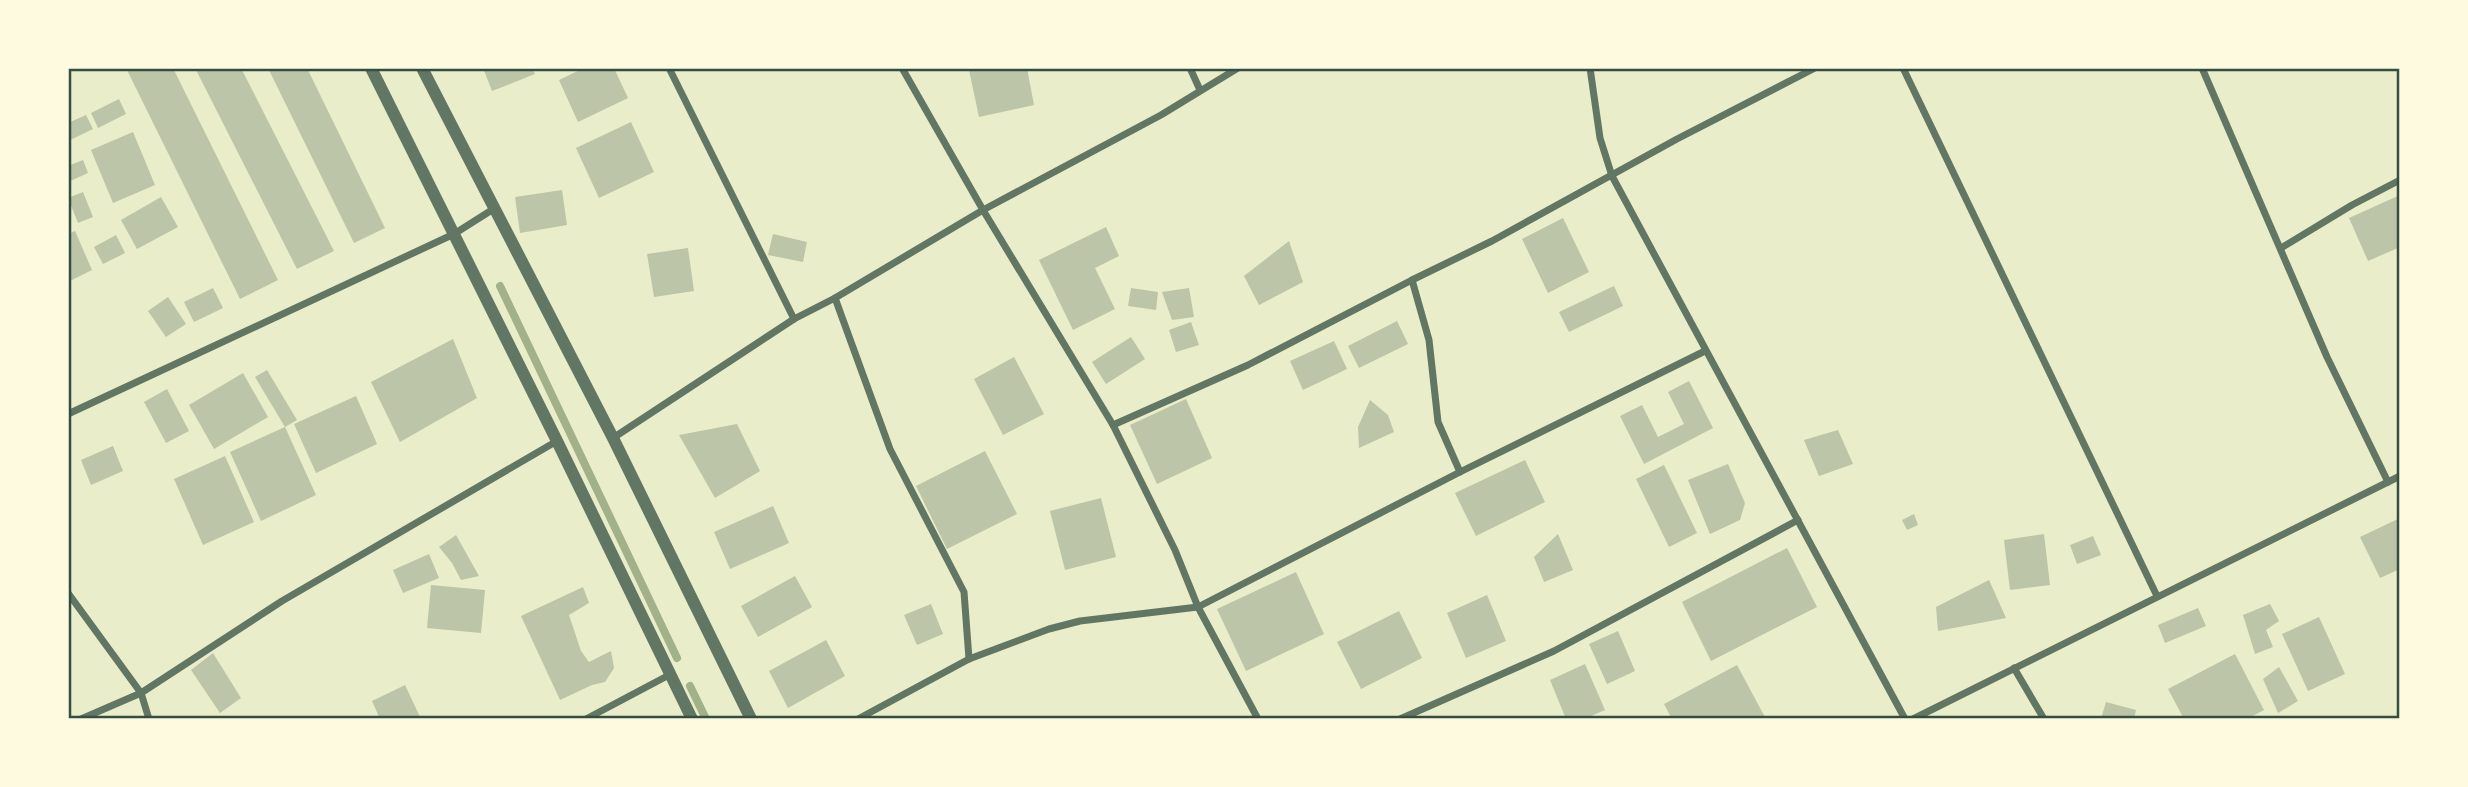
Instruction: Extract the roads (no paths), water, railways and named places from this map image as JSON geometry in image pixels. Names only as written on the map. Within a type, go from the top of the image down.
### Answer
[{"type":"street","points":[[371,68],[692,719]]},
{"type":"street","points":[[422,68],[613,438],[751,719]]},
{"type":"street","points":[[668,68],[794,319]]},
{"type":"street","points":[[902,68],[1113,425],[1175,550],[1198,607],[1258,719]]},
{"type":"street","points":[[1189,68],[1200,90]]},
{"type":"street","points":[[613,438],[794,319],[835,298],[984,209],[1132,132],[1238,68]]},
{"type":"street","points":[[1590,68],[1600,138],[1612,176],[1905,719]]},
{"type":"street","points":[[1113,425],[1248,365],[1492,241],[1677,139],[1815,68]]},
{"type":"street","points":[[1903,68],[2157,596]]},
{"type":"street","points":[[2202,68],[2327,357],[2388,482]]},
{"type":"street","points":[[2281,248],[2352,205],[2400,180]]},
{"type":"street","points":[[68,414],[454,234],[495,208]]},
{"type":"street","points":[[1412,280],[1429,340],[1438,422],[1460,472]]},
{"type":"street","points":[[835,298],[890,449],[964,592],[969,659]]},
{"type":"street","points":[[858,719],[969,659],[1049,629],[1080,621],[1198,607],[1460,472],[1705,351]]},
{"type":"street","points":[[81,719],[141,694],[282,601],[557,441]]},
{"type":"street","points":[[1913,719],[2400,476]]},
{"type":"street","points":[[1400,719],[1554,651],[1798,520]]},
{"type":"street","points":[[68,593],[141,694],[149,719]]},
{"type":"street","points":[[2014,668],[2044,719]]},
{"type":"street","points":[[586,719],[671,674]]},
{"type":"waterway","points":[[500,286],[677,658]]},
{"type":"waterway","points":[[690,686],[706,719]]}]
